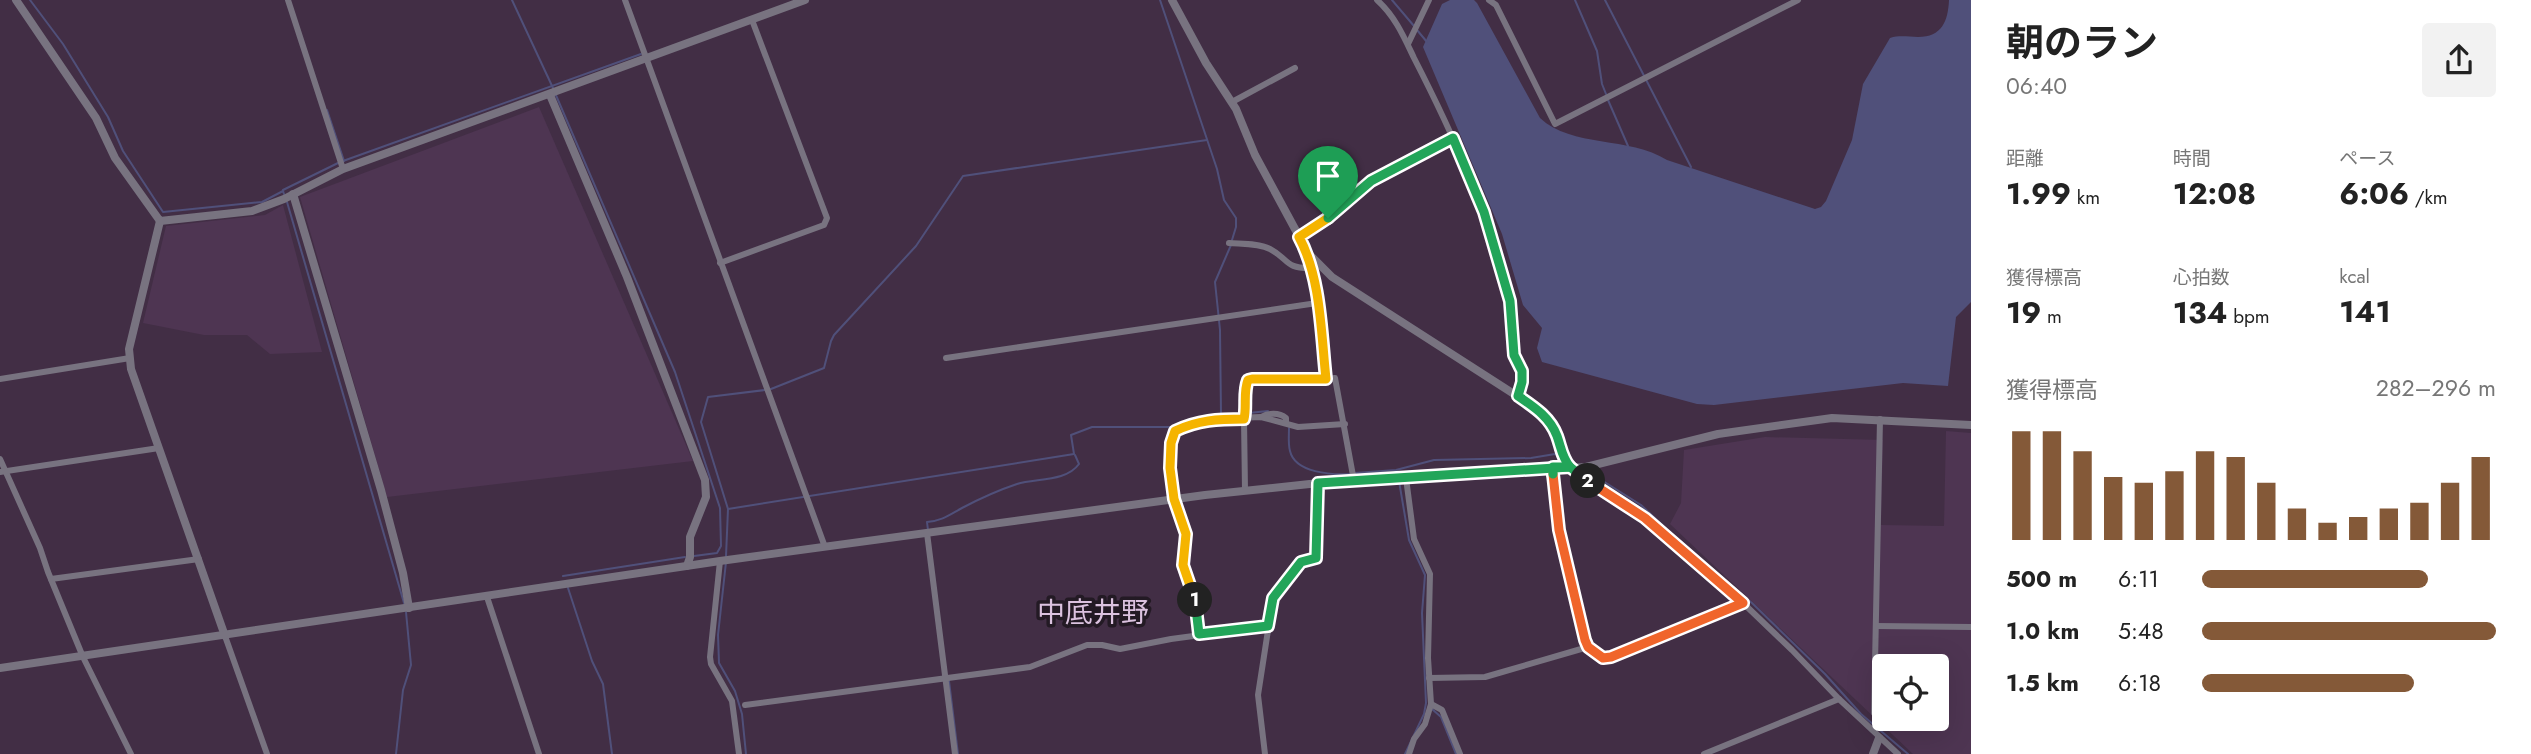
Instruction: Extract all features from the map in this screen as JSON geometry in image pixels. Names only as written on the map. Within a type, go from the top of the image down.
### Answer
[{"type":"street","points":[[16,0],[96,118],[115,159],[160,221],[129,349],[130,358],[135,381],[267,754]]},
{"type":"street","points":[[288,0],[343,169]]},
{"type":"street","points":[[625,0],[824,547]]},
{"type":"street","points":[[160,221],[252,211],[343,169],[805,0]]},
{"type":"street","points":[[1172,0],[1206,64],[1232,102],[1255,155],[1308,253],[1332,277],[1539,410],[1556,432],[1564,461],[1570,467],[1645,518],[1743,603],[1898,754]]},
{"type":"street","points":[[1377,0],[1387,9],[1408,44],[1453,138],[1484,212],[1510,301],[1514,355],[1522,371],[1518,396]]},
{"type":"street","points":[[1408,44],[1429,0]]},
{"type":"street","points":[[1489,0],[1496,5],[1555,124],[1798,0]]},
{"type":"street","points":[[720,263],[824,225],[827,218],[752,20]]},
{"type":"street","points":[[1232,102],[1295,68]]},
{"type":"street","points":[[550,95],[627,277],[705,480],[706,497],[690,537],[687,566]]},
{"type":"street","points":[[1299,237],[1328,218],[1371,181],[1453,138]]},
{"type":"street","points":[[293,194],[380,491],[409,608]]},
{"type":"street","points":[[1229,243],[1263,246],[1271,249],[1294,268],[1311,268]]},
{"type":"street","points":[[1308,253],[1326,379]]},
{"type":"street","points":[[946,358],[1317,303]]},
{"type":"street","points":[[0,379],[130,358]]},
{"type":"street","points":[[1245,491],[1244,419],[1248,380],[1335,378],[1354,481]]},
{"type":"street","points":[[1199,634],[1193,591],[1183,565],[1186,534],[1174,499],[1170,468],[1171,443],[1175,431],[1211,419],[1261,417],[1298,427],[1345,424]]},
{"type":"street","points":[[0,668],[732,559],[1174,499],[1318,483],[1602,464],[1718,434],[1832,418],[1971,425]]},
{"type":"street","points":[[1875,654],[1880,419]]},
{"type":"street","points":[[3,472],[159,448]]},
{"type":"street","points":[[0,459],[3,472],[40,548],[83,657],[131,754]]},
{"type":"street","points":[[1553,467],[1559,530],[1581,626],[1588,647],[1603,658],[1743,603]]},
{"type":"street","points":[[1406,478],[1414,539],[1430,574],[1427,617],[1432,704],[1409,754]]},
{"type":"street","points":[[1265,754],[1258,695],[1273,598],[1301,562],[1316,558],[1318,483]]},
{"type":"street","points":[[927,533],[955,754]]},
{"type":"street","points":[[51,579],[199,559]]},
{"type":"street","points":[[720,561],[710,657],[711,664],[732,702],[739,754]]},
{"type":"street","points":[[487,597],[539,754]]},
{"type":"street","points":[[745,705],[1030,667],[1087,645],[1120,649],[1199,634],[1268,626]]},
{"type":"street","points":[[1876,626],[1971,626]]},
{"type":"street","points":[[1429,678],[1485,677],[1588,647]]},
{"type":"street","points":[[1704,754],[1839,699]]},
{"type":"street","points":[[1432,704],[1442,710],[1460,754]]},
{"type":"street","points":[[1873,754],[1880,738]]},
{"type":"shaded area","points":[[539,107],[693,461],[387,497],[300,197]]},
{"type":"shaded area","points":[[283,205],[322,352],[270,354],[247,335],[204,335],[143,323],[166,226],[265,215]]},
{"type":"shaded area","points":[[1946,431],[1971,433],[1971,754],[1913,754],[1889,731],[1949,731],[1949,654],[1872,654],[1872,715],[1670,524],[1681,503],[1684,450],[1765,437],[1883,440],[1881,525],[1944,526]]},
{"type":"water","points":[[1450,0],[1474,0],[1477,3],[1540,118],[1553,127],[1568,134],[1652,153],[1815,209],[1826,201],[1852,140],[1863,84],[1890,38],[1933,34],[1945,21],[1949,0],[1971,0],[1971,302],[1956,317],[1948,386],[1903,383],[1714,405],[1697,404],[1542,362],[1537,348],[1542,328],[1523,305],[1502,234],[1423,47],[1442,4]]},
{"type":"waterway","points":[[30,0],[63,44],[108,117],[123,151],[163,212],[262,202],[283,191],[284,194]]},
{"type":"waterway","points":[[512,0],[553,88]]},
{"type":"waterway","points":[[1160,0],[1217,169],[1224,200],[1236,218],[1232,240]]},
{"type":"waterway","points":[[1392,0],[1414,26]]},
{"type":"waterway","points":[[1575,0],[1597,51],[1606,94]]},
{"type":"waterway","points":[[1605,0],[1691,167]]},
{"type":"waterway","points":[[1417,30],[1427,42]]},
{"type":"waterway","points":[[343,161],[641,54]]},
{"type":"waterway","points":[[555,93],[675,372],[720,508],[721,546],[717,553],[694,556]]},
{"type":"waterway","points":[[1608,100],[1628,146]]},
{"type":"waterway","points":[[327,110],[344,161]]},
{"type":"waterway","points":[[771,389],[824,368],[834,335],[916,246],[963,176],[1207,140]]},
{"type":"waterway","points":[[283,190],[338,163]]},
{"type":"waterway","points":[[287,202],[404,603]]},
{"type":"waterway","points":[[1221,415],[1220,330],[1215,282],[1231,245]]},
{"type":"waterway","points":[[726,556],[728,509],[701,422],[708,397],[765,390]]},
{"type":"waterway","points":[[1229,415],[1268,411]]},
{"type":"waterway","points":[[728,509],[1074,454],[1071,435],[1092,427],[1176,427]]},
{"type":"waterway","points":[[1289,428],[1290,451],[1299,464],[1324,473],[1350,474]]},
{"type":"waterway","points":[[1355,473],[1396,470],[1434,460],[1531,458],[1555,454],[1560,456]]},
{"type":"waterway","points":[[928,530],[927,522],[945,517],[996,492],[1017,484],[1066,474],[1079,464],[1075,455]]},
{"type":"waterway","points":[[1587,471],[1641,505],[1752,603],[1825,674],[1861,714],[1908,754]]},
{"type":"waterway","points":[[1399,481],[1409,540],[1425,575],[1422,613],[1426,703],[1424,714],[1405,754]]},
{"type":"waterway","points":[[563,576],[685,557]]},
{"type":"waterway","points":[[726,562],[718,635],[719,663],[735,691],[742,714],[746,754]]},
{"type":"waterway","points":[[1274,612],[1288,583],[1312,562]]},
{"type":"waterway","points":[[568,588],[592,661],[603,684],[612,754]]},
{"type":"waterway","points":[[396,754],[403,690],[411,665],[406,612]]},
{"type":"waterway","points":[[949,681],[958,754]]},
{"type":"waterway","points":[[1432,709],[1441,717],[1456,754]]},
{"type":"district","name":"中底井野","points":[[1093,612]]},
{"type":"route","points":[[1328,218],[1299,237],[1308,253],[1311,268],[1326,379],[1248,380],[1244,419],[1211,419],[1190,424],[1175,431],[1171,443],[1170,468],[1174,499],[1186,534],[1183,565],[1193,591],[1199,634],[1268,626],[1273,598],[1301,562],[1316,558],[1318,483],[1553,467],[1570,467],[1645,518],[1743,603],[1611,657],[1603,658],[1588,647],[1559,530],[1553,467],[1570,467],[1564,461],[1556,432],[1548,420],[1539,410],[1518,396],[1522,371],[1514,355],[1506,283],[1484,212],[1453,138],[1371,181],[1328,218]]}]
